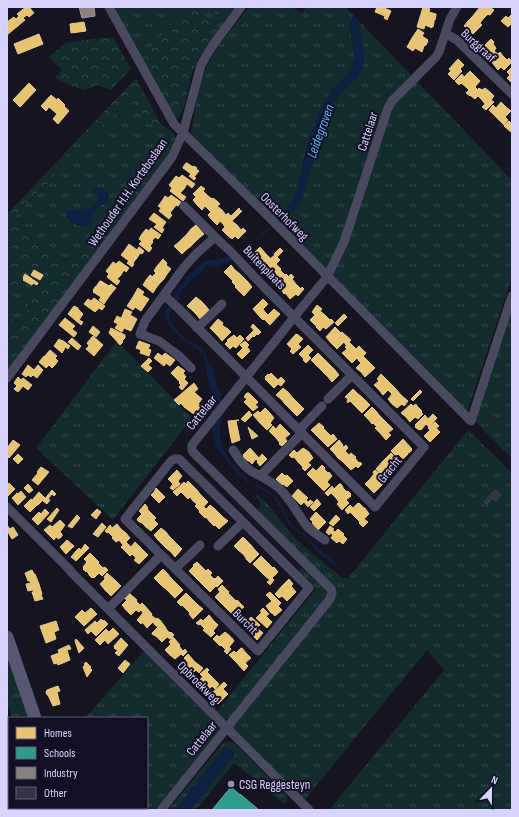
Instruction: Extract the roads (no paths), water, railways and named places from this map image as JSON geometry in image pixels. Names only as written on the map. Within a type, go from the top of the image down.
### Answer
[{"type":"main road","points":[[7,637],[35,717]]},
{"type":"street","name":"Oosterhofweg","points":[[109,7],[174,124],[196,144],[471,421],[512,296]]},
{"type":"street","name":"Wethouder H.H. Korteboslaan","points":[[7,378],[172,157],[183,133],[201,65],[211,48],[241,7]]},
{"type":"street","name":"Cattelaar","points":[[161,810],[331,596],[332,592],[331,589],[205,464],[192,450],[192,448],[194,443],[224,404],[327,277],[344,242],[388,108],[392,101],[436,57],[450,17],[457,7]]},
{"type":"street","name":"Burggraaf","points":[[445,34],[457,40],[512,94]]},
{"type":"street","name":"Buitenplaats","points":[[184,206],[295,316]]},
{"type":"street","points":[[191,368],[178,355],[160,342],[140,334],[145,321],[167,298],[185,266],[215,237]]},
{"type":"street","points":[[167,298],[246,377]]},
{"type":"street","points":[[197,328],[222,304]]},
{"type":"street","name":"Gracht","points":[[246,377],[375,507],[424,447],[295,316]]},
{"type":"street","points":[[260,476],[352,375]]},
{"type":"street","points":[[233,450],[237,457],[251,471],[280,489],[307,526],[325,540]]},
{"type":"street","name":"Burcht","points":[[174,459],[179,459],[243,522],[309,588],[258,652],[125,519],[174,459]]},
{"type":"street","points":[[194,475],[205,464]]},
{"type":"street","name":"Opbroekweg","points":[[7,507],[309,810]]},
{"type":"street","points":[[218,546],[243,522]]},
{"type":"street","points":[[175,569],[200,545]]},
{"type":"street","points":[[108,609],[161,555]]},
{"type":"street","points":[[292,571],[302,561]]},
{"type":"water","points":[[353,15],[359,21],[358,26],[364,48],[363,68],[357,78],[343,89],[337,98],[320,138],[302,198],[297,207],[283,221],[279,218],[293,201],[298,188],[306,149],[322,105],[332,90],[348,75],[353,65],[355,56],[350,28]]},
{"type":"water","points":[[97,187],[107,192],[109,197],[93,214],[91,224],[85,227],[75,224],[68,219],[66,214],[69,211],[87,209],[94,206],[99,198],[92,191]]},
{"type":"water","points":[[231,256],[234,260],[214,267],[207,265],[203,271],[192,279],[187,285],[177,301],[174,298],[179,287],[187,277],[203,262]]},
{"type":"water","points":[[169,304],[173,308],[169,316],[171,323],[186,339],[201,348],[205,355],[180,337],[166,320],[165,314]]},
{"type":"water","points":[[207,362],[212,367],[217,388],[222,398],[223,411],[220,439],[224,452],[231,463],[250,481],[248,483],[234,470],[217,449],[210,411],[213,395],[205,365]]},
{"type":"water","points":[[256,484],[271,492],[277,498],[285,510],[286,516],[295,528],[305,534],[320,550],[336,563],[334,565],[318,552],[308,539],[289,525],[281,508],[274,498],[270,494],[255,486]]},
{"type":"water","points":[[226,747],[235,754],[190,810],[175,810]]},
{"type":"waterway","name":"Leidegraven","points":[[261,236],[270,228]]},
{"type":"waterway","name":"Leidegraven","points":[[204,353],[207,364]]},
{"type":"place","name":"CSG Reggesteyn","points":[[231,784]]}]
